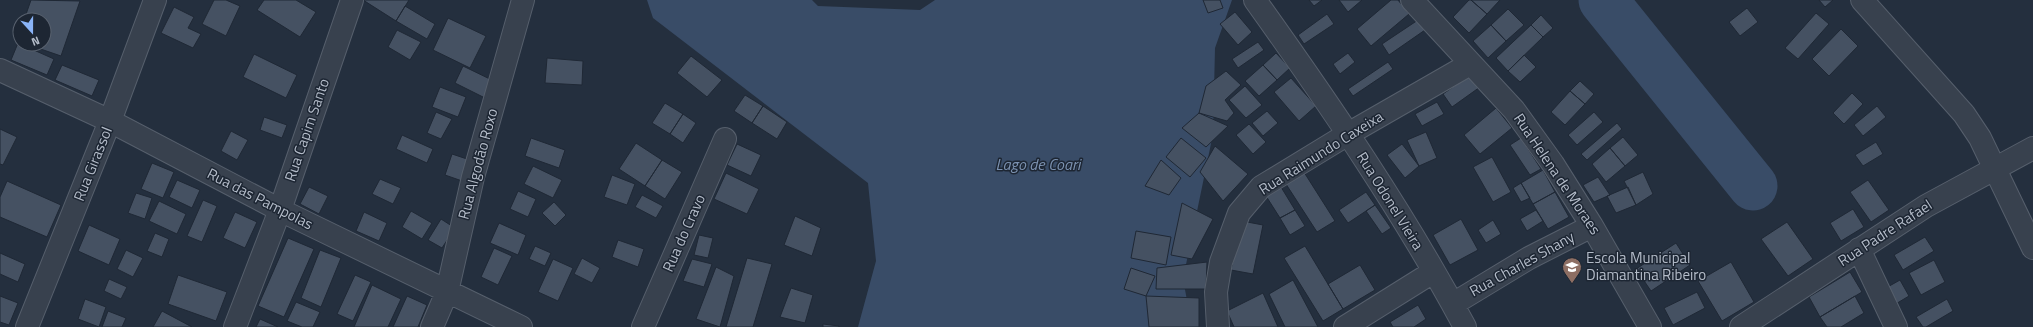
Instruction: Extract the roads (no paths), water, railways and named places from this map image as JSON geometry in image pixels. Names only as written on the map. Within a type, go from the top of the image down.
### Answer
[{"type":"street","name":"Rua Girassol","points":[[27,327],[110,122],[155,0]]},
{"type":"street","name":"Rua Capim Santo","points":[[235,327],[280,210],[352,0]]},
{"type":"street","name":"Rua Algodão Roxo","points":[[432,327],[447,292],[473,177],[523,0]]},
{"type":"street","name":"Rua Odonel Vieira","points":[[1255,0],[1348,134],[1434,272],[1465,327]]},
{"type":"street","name":"Rua Helena de Moraes","points":[[1412,0],[1514,110],[1554,164],[1592,226],[1650,327]]},
{"type":"street","points":[[1862,0],[1964,114],[1980,138],[1994,170],[2033,248]]},
{"type":"street","name":"Rua Raimundo Caxeixa","points":[[1218,327],[1216,292],[1222,262],[1239,213],[1261,187],[1348,134],[1470,64]]},
{"type":"street","name":"Rua das Pampolas","points":[[0,70],[110,122],[280,210],[520,327]]},
{"type":"street","name":"Rua do Cravo","points":[[643,327],[725,139]]},
{"type":"street","name":"Rua Padre Rafael","points":[[1741,327],[1926,206],[2033,148]]},
{"type":"street","name":"Rua Charles Shany","points":[[1452,304],[1529,258],[1592,226]]},
{"type":"street","points":[[1859,249],[1896,327]]},
{"type":"street","points":[[1345,327],[1434,272]]},
{"type":"water","name":"Lago de Coari","points":[[647,0],[812,0],[818,6],[920,10],[935,0],[1232,0],[1215,48],[1213,134],[1183,279],[1192,327],[858,327],[876,261],[868,183],[653,18]]},
{"type":"waterway","points":[[1603,0],[1753,186]]},
{"type":"place","name":"Escola Municipal Diamantina Ribeiro","points":[[1572,284]]}]
